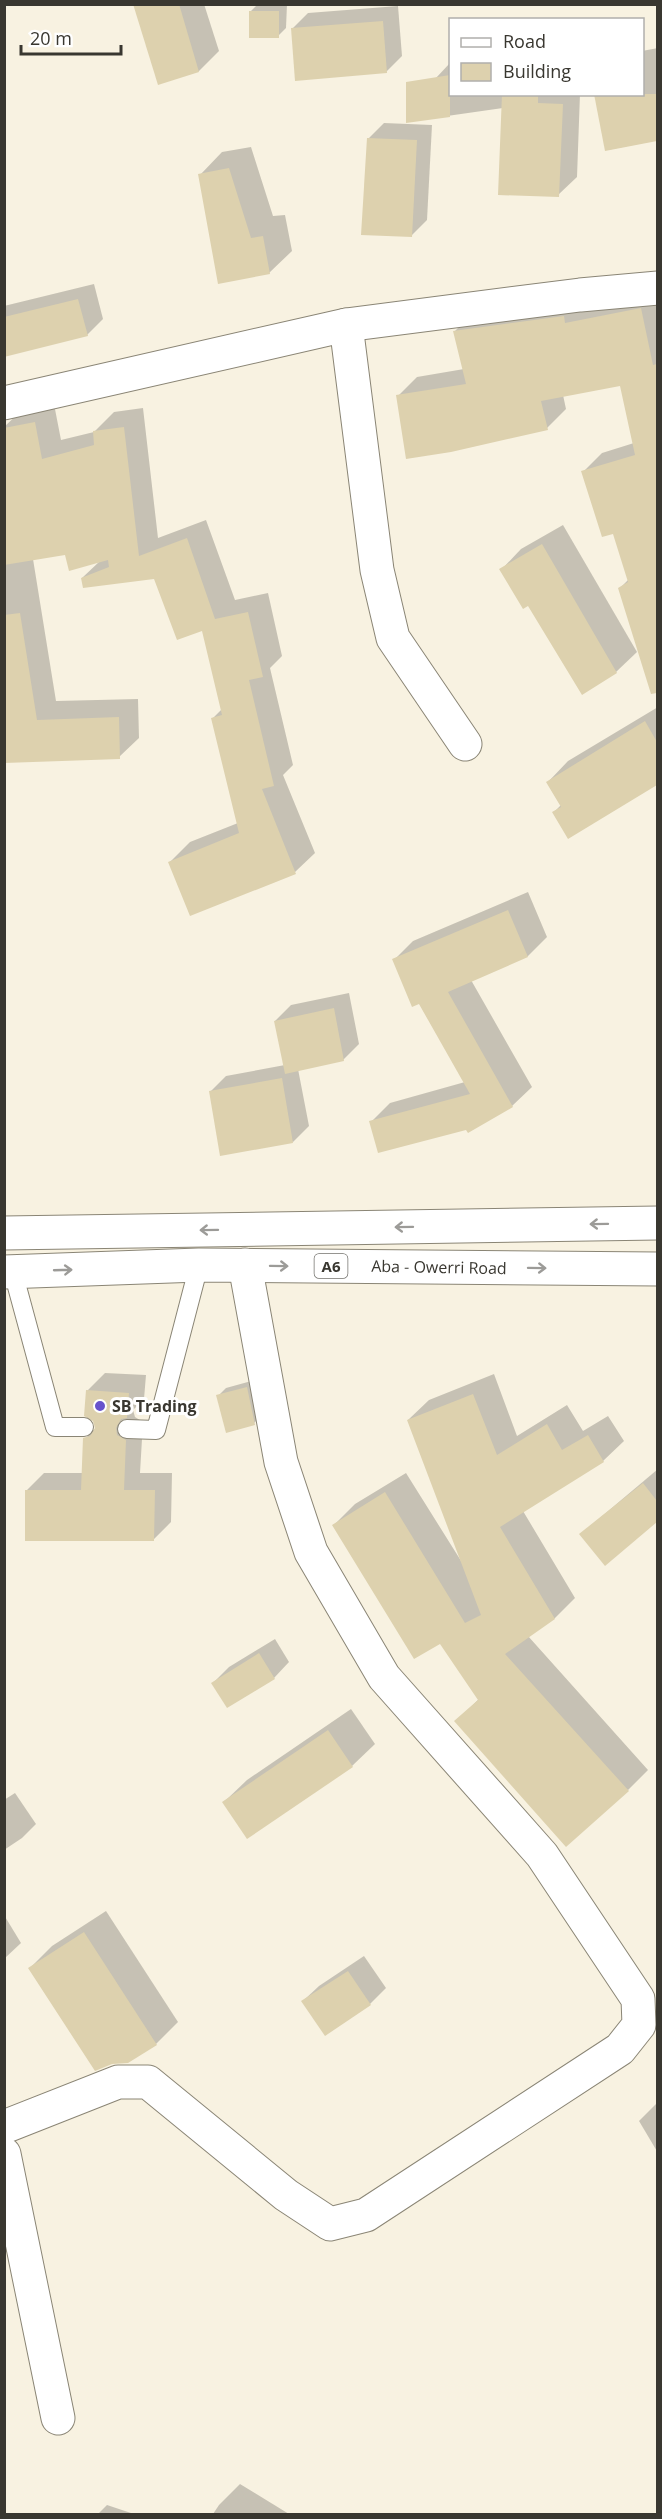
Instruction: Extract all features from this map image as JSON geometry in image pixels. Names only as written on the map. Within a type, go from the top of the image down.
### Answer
[{"type":"main road","points":[[4,403],[346,325],[580,295],[657,288]]},
{"type":"main road","points":[[346,325],[377,570],[393,638],[465,744]]},
{"type":"main road","points":[[4,1233],[657,1223]]},
{"type":"main road","name":"Aba - Owerri Road","points":[[9,1272],[198,1265],[657,1269]]},
{"type":"main road","points":[[4,2127],[118,2082],[148,2082],[286,2195],[330,2224],[366,2215],[620,2049],[639,2025],[638,1999],[542,1855],[384,1677],[311,1552],[281,1462],[245,1265]]},
{"type":"main road","points":[[4,2154],[58,2418]]},
{"type":"lane","points":[[127,1429],[156,1430],[198,1265]]},
{"type":"lane","points":[[9,1272],[55,1427],[84,1427]]},
{"type":"building","points":[[133,4],[179,4],[199,72],[158,85]]},
{"type":"building","points":[[249,11],[279,11],[279,38],[249,38]]},
{"type":"building","points":[[383,21],[387,73],[295,81],[291,28]]},
{"type":"building","points":[[449,75],[450,117],[406,123],[406,82]]},
{"type":"building","points":[[657,94],[657,141],[605,151],[594,96]]},
{"type":"building","points":[[502,96],[538,96],[538,103],[563,104],[559,197],[498,195]]},
{"type":"building","points":[[367,138],[417,140],[412,237],[361,235]]},
{"type":"building","points":[[229,168],[251,238],[263,236],[270,274],[218,284],[198,174]]},
{"type":"building","points":[[78,299],[88,336],[4,357],[4,317]]},
{"type":"building","points":[[641,308],[653,365],[657,364],[657,693],[651,694],[618,588],[628,582],[613,534],[602,537],[581,471],[635,455],[620,386],[541,401],[548,430],[451,452],[406,459],[396,395],[466,384],[453,331],[564,316],[565,323]]},
{"type":"building","points":[[35,422],[42,459],[94,445],[93,431],[124,427],[139,556],[187,538],[215,619],[248,612],[263,677],[249,680],[274,786],[262,789],[296,874],[190,916],[168,862],[239,833],[211,718],[222,715],[202,631],[177,640],[154,579],[83,588],[81,578],[109,567],[108,560],[69,571],[65,555],[4,565],[4,428]]},
{"type":"building","points":[[542,544],[617,673],[582,695],[528,606],[523,609],[499,569]]},
{"type":"building","points":[[20,613],[37,720],[119,717],[120,759],[4,763],[4,615]]},
{"type":"building","points":[[645,721],[657,742],[657,785],[568,839],[552,812],[561,807],[546,782]]},
{"type":"building","points":[[508,910],[528,957],[448,992],[513,1107],[468,1133],[466,1130],[378,1153],[369,1121],[470,1094],[419,1004],[412,1007],[392,959]]},
{"type":"building","points":[[334,1008],[344,1061],[285,1074],[274,1021]]},
{"type":"building","points":[[282,1078],[293,1143],[220,1156],[209,1091]]},
{"type":"building","points":[[247,1387],[255,1425],[226,1433],[216,1395]]},
{"type":"building","points":[[86,1390],[129,1393],[127,1418],[121,1419],[116,1428],[117,1435],[126,1440],[124,1490],[155,1490],[154,1541],[25,1541],[25,1490],[81,1490],[83,1438],[90,1436],[95,1428],[93,1421],[84,1416]]},
{"type":"building","points":[[473,1394],[497,1455],[547,1424],[562,1450],[588,1435],[604,1462],[500,1527],[555,1619],[505,1654],[629,1791],[566,1847],[454,1721],[478,1700],[440,1644],[414,1659],[332,1525],[385,1492],[465,1623],[481,1615],[407,1420]]},
{"type":"building","points":[[643,1483],[657,1501],[657,1522],[605,1566],[579,1534]]},
{"type":"building","points":[[259,1653],[275,1679],[227,1708],[211,1683]]},
{"type":"building","points":[[328,1730],[353,1767],[247,1839],[222,1802]]},
{"type":"building","points":[[84,1932],[157,2045],[128,2063],[112,2064],[95,2071],[28,1968]]},
{"type":"building","points":[[348,1971],[371,2005],[325,2036],[301,2001]]},
{"type":"place","name":"SB Trading","points":[[100,1406]]}]
